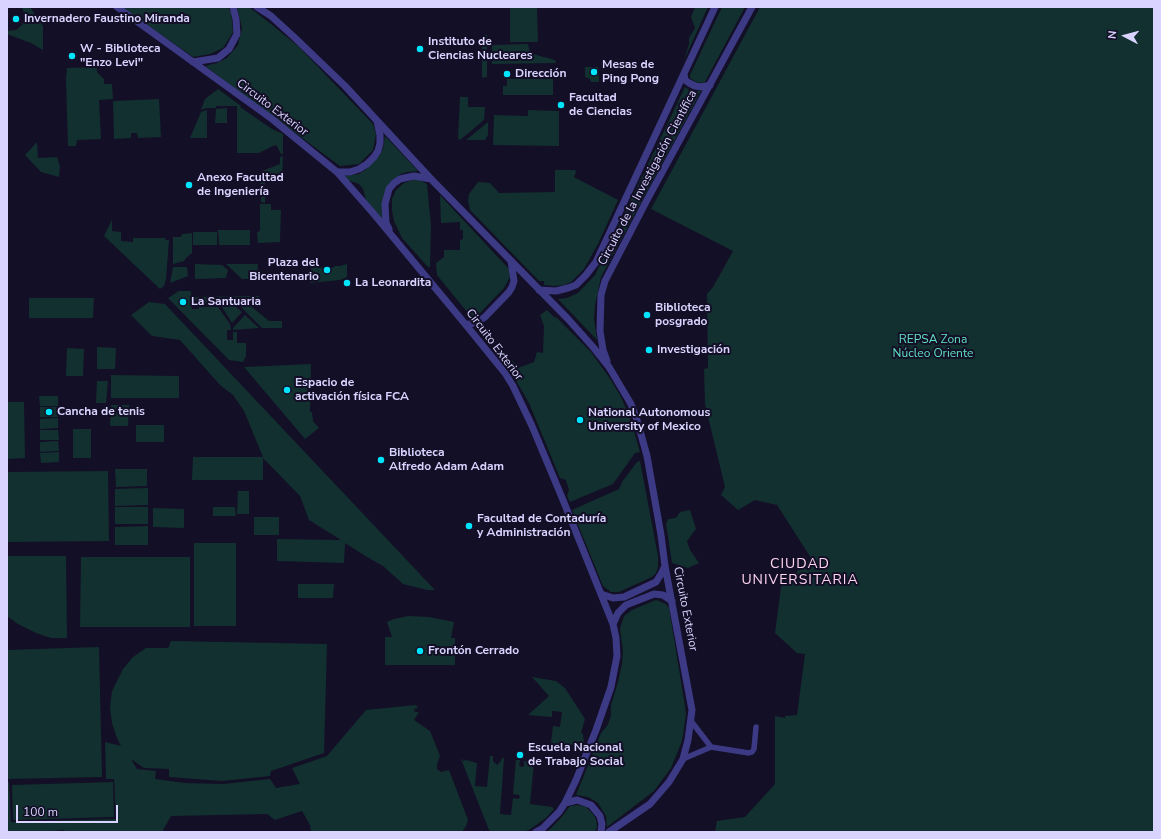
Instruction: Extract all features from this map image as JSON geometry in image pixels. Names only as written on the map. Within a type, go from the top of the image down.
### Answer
[{"type":"street","name":"Circuito Exterior","points":[[117,7],[272,120],[337,172],[466,325],[513,386],[613,624],[616,638],[617,656],[612,682],[596,730],[565,803],[551,820],[536,832]]},
{"type":"street","points":[[193,62],[218,58],[229,50],[238,34],[233,7]]},
{"type":"street","name":"Circuito Exterior","points":[[257,7],[271,16],[345,86],[431,179],[511,260],[593,347],[609,367],[624,390],[637,420],[647,456],[665,566],[692,710],[688,740],[682,758],[669,782],[654,800],[609,832]]},
{"type":"street","name":"Circuito de la Investigación Científica","points":[[539,290],[556,291],[576,285],[596,262],[715,7]]},
{"type":"street","name":"Circuito de la Investigación Científica","points":[[609,367],[603,350],[600,331],[601,295],[605,281],[643,207],[752,7]]},
{"type":"street","points":[[684,74],[685,80],[695,86],[710,85]]},
{"type":"street","points":[[337,172],[350,172],[359,169],[374,157],[378,151],[380,143],[377,120]]},
{"type":"street","points":[[391,235],[386,223],[385,204],[389,189],[397,181],[406,177],[419,176],[431,179]]},
{"type":"street","points":[[466,325],[477,322],[485,317],[509,292],[514,281],[511,260]]},
{"type":"street","points":[[601,594],[613,598],[624,597],[656,582],[665,566]]},
{"type":"street","points":[[613,624],[618,613],[626,605],[654,594],[663,595],[672,601]]},
{"type":"street","points":[[691,721],[711,747]]},
{"type":"street","points":[[682,758],[711,747],[749,753],[752,752],[754,749],[756,727]]},
{"type":"street","points":[[565,803],[577,800],[591,805],[600,816],[602,824],[601,832]]},
{"type":"green space","points":[[22,7],[30,7],[43,26],[43,50],[31,43],[7,34],[7,31],[16,30],[22,25],[25,17]]},
{"type":"green space","points":[[122,7],[228,7],[231,12],[233,32],[223,48],[210,54],[193,57]]},
{"type":"green space","points":[[237,7],[249,7],[299,47],[373,124],[376,134],[373,150],[359,164],[340,166],[205,66],[217,63],[227,58],[238,45],[242,28]]},
{"type":"green space","points":[[510,7],[537,7],[538,42],[510,42]]},
{"type":"green space","points":[[695,7],[708,7],[684,60],[689,44],[689,38],[695,28],[691,17]]},
{"type":"green space","points":[[722,7],[745,7],[705,82],[696,82],[690,78],[690,75]]},
{"type":"green space","name":"REPSA Zona Núcleo Oriente","points":[[760,7],[1154,7],[1154,832],[715,832],[717,821],[745,817],[775,784],[775,716],[785,718],[785,716],[797,715],[805,654],[797,653],[775,633],[781,587],[811,558],[777,505],[755,500],[738,510],[721,495],[725,487],[705,404],[704,369],[708,368],[707,294],[713,287],[733,251],[651,209]]},
{"type":"green space","points":[[482,35],[487,35],[487,77],[482,78],[482,66]]},
{"type":"green space","points":[[528,44],[529,49],[533,54],[555,60],[556,63],[492,64],[492,45]]},
{"type":"green space","points":[[97,67],[97,72],[104,79],[104,84],[112,84],[113,99],[99,100],[101,139],[77,140],[76,146],[68,146],[67,68]]},
{"type":"green space","points":[[585,67],[598,67],[599,82],[591,82],[590,79],[585,77]]},
{"type":"green space","points":[[507,79],[553,79],[553,95],[503,95],[503,86],[507,86]]},
{"type":"green space","points":[[685,87],[691,91],[701,91],[601,277],[595,305],[594,319],[597,340],[558,299],[567,298],[578,293],[595,275]]},
{"type":"green space","points":[[218,89],[241,106],[240,107],[272,129],[283,134],[283,154],[281,154],[275,145],[259,153],[237,153],[237,106],[216,106],[216,108],[206,108],[201,110],[205,99]]},
{"type":"green space","points":[[460,97],[468,97],[468,107],[485,107],[484,120],[460,140],[458,138]]},
{"type":"green space","points":[[159,99],[161,137],[138,138],[137,133],[131,133],[131,138],[114,139],[113,101]]},
{"type":"green space","points":[[227,108],[227,123],[215,123],[216,109]]},
{"type":"green space","points":[[207,110],[207,138],[190,138],[201,112]]},
{"type":"green space","points":[[528,110],[559,111],[559,146],[493,145],[494,115],[528,116]]},
{"type":"green space","points":[[488,122],[488,135],[485,140],[466,140]]},
{"type":"green space","points":[[385,136],[418,171],[401,174],[391,181],[384,194],[383,222],[366,200],[363,189],[359,184],[347,180],[345,176],[359,174],[380,155],[383,149]]},
{"type":"green space","points":[[37,142],[38,158],[57,157],[60,166],[59,177],[41,172],[25,155]]},
{"type":"green space","points":[[283,156],[282,178],[266,178],[265,203],[261,202],[260,176],[262,171],[280,164],[280,157]]},
{"type":"green space","points":[[555,170],[575,170],[576,172],[574,177],[618,200],[598,244],[584,269],[571,282],[564,285],[554,286],[544,285],[544,281],[539,281],[470,210],[468,200],[469,194],[478,182],[490,183],[499,193],[555,192]]},
{"type":"green space","points":[[413,180],[420,180],[427,184],[431,226],[430,268],[402,238],[394,221],[392,211],[392,199],[396,190],[404,183]]},
{"type":"green space","points":[[440,195],[509,269],[510,277],[504,288],[480,313],[472,318],[437,275],[436,263],[444,257],[444,250],[460,250],[460,240],[463,239],[463,230],[460,230],[460,222],[441,223]]},
{"type":"green space","points":[[260,204],[271,204],[271,210],[281,210],[280,242],[258,243],[257,232],[260,231]]},
{"type":"green space","points":[[112,220],[112,231],[121,232],[121,241],[133,242],[133,238],[165,238],[166,240],[169,240],[166,279],[164,286],[160,289],[104,236]]},
{"type":"green space","points":[[218,230],[250,230],[250,245],[219,245]]},
{"type":"green space","points":[[193,232],[217,232],[217,245],[193,245]]},
{"type":"green space","points":[[192,233],[192,253],[184,261],[173,264],[173,237],[181,237],[182,234]]},
{"type":"green space","points":[[195,264],[222,265],[228,270],[226,278],[195,279]]},
{"type":"green space","points":[[226,264],[258,264],[257,279],[242,279]]},
{"type":"green space","points":[[347,264],[347,277],[340,280],[310,283],[311,267],[332,268]]},
{"type":"green space","points":[[173,267],[187,267],[188,276],[170,283]]},
{"type":"green space","points":[[179,291],[191,291],[192,309],[199,309],[199,307],[218,307],[230,324],[231,330],[227,330],[227,340],[233,340],[233,332],[237,332],[237,343],[246,343],[246,356],[243,362],[229,360],[168,298]]},
{"type":"green space","points":[[259,296],[259,302],[252,302],[252,307],[269,321],[282,321],[282,328],[262,328],[237,303],[201,303],[201,301],[194,301],[193,297]]},
{"type":"green space","points":[[29,298],[94,298],[93,318],[29,318]]},
{"type":"green space","points":[[149,302],[165,304],[435,590],[427,590],[403,584],[383,566],[345,543],[344,563],[277,561],[277,539],[341,540],[309,520],[300,496],[263,458],[263,480],[192,480],[193,457],[263,457],[244,411],[233,395],[220,385],[180,340],[152,336],[131,315]]},
{"type":"green space","points":[[235,306],[242,312],[232,323],[222,307]]},
{"type":"green space","points":[[547,310],[591,352],[611,380],[621,397],[631,421],[640,452],[635,453],[613,484],[570,502],[567,496],[569,490],[566,480],[560,478],[529,403],[507,365],[512,360],[518,368],[534,362],[537,352],[543,353],[544,326],[540,315]]},
{"type":"green space","points":[[245,315],[259,328],[233,330],[233,328]]},
{"type":"green space","points":[[97,347],[116,348],[115,369],[97,369]]},
{"type":"green space","points":[[67,348],[84,349],[83,376],[66,376]]},
{"type":"green space","name":"Espacio de activación física FCA","points":[[311,364],[310,412],[312,412],[313,421],[319,428],[305,439],[244,367]]},
{"type":"green space","points":[[111,375],[179,376],[179,398],[111,398]]},
{"type":"green space","points":[[97,381],[108,381],[106,403],[96,403]]},
{"type":"green space","name":"Cancha de tenis","points":[[39,396],[58,396],[58,406],[40,406]]},
{"type":"green space","points":[[7,402],[24,402],[25,458],[7,459]]},
{"type":"green space","points":[[111,405],[129,405],[128,426],[110,426]]},
{"type":"green space","name":"Cancha de tenis","points":[[40,407],[58,407],[58,417],[40,417]]},
{"type":"green space","name":"Cancha de tenis","points":[[58,418],[58,428],[40,429],[40,419]]},
{"type":"green space","points":[[136,425],[164,425],[164,442],[136,442]]},
{"type":"green space","points":[[73,429],[91,429],[91,458],[73,458]]},
{"type":"green space","name":"Cancha de tenis","points":[[40,430],[58,430],[59,440],[40,440]]},
{"type":"green space","name":"Cancha de tenis","points":[[58,441],[59,451],[40,452],[40,442]]},
{"type":"green space","name":"Cancha de tenis","points":[[59,452],[59,462],[41,463],[40,453]]},
{"type":"green space","points":[[640,461],[658,556],[658,567],[656,573],[652,577],[619,592],[611,592],[603,586],[572,510],[619,489],[622,482],[637,462]]},
{"type":"green space","points":[[115,469],[147,469],[147,486],[116,487]]},
{"type":"green space","points":[[108,471],[109,541],[7,542],[7,472]]},
{"type":"green space","points":[[148,488],[148,505],[115,506],[115,489]]},
{"type":"green space","points":[[238,491],[249,491],[249,514],[237,514]]},
{"type":"green space","points":[[115,507],[148,507],[148,524],[115,524]]},
{"type":"green space","points":[[213,507],[235,507],[236,516],[213,516]]},
{"type":"green space","points":[[153,508],[184,509],[184,528],[153,527]]},
{"type":"green space","points":[[690,510],[696,529],[687,541],[690,550],[699,563],[688,568],[672,563],[666,524],[668,519],[676,518],[680,512]]},
{"type":"green space","points":[[254,517],[279,517],[279,535],[254,535]]},
{"type":"green space","points":[[148,526],[148,545],[115,545],[115,527]]},
{"type":"green space","points":[[194,543],[236,543],[236,626],[194,626]]},
{"type":"green space","points":[[7,556],[66,556],[67,638],[51,638],[36,633],[18,624],[7,616]]},
{"type":"green space","points":[[81,557],[190,557],[190,627],[80,627]]},
{"type":"green space","points":[[298,584],[334,584],[333,598],[298,598]]},
{"type":"green space","points":[[656,600],[666,604],[669,608],[686,715],[682,741],[671,768],[654,791],[607,827],[606,816],[598,803],[588,797],[576,795],[601,733],[607,726],[611,716],[611,705],[622,664],[623,651],[620,629],[624,616],[632,610]]},
{"type":"green space","name":"Frontón Cerrado","points":[[408,616],[429,617],[454,622],[451,638],[455,638],[455,665],[385,665],[385,637],[392,637],[387,622]]},
{"type":"green space","points":[[171,641],[327,644],[324,753],[271,771],[270,776],[222,781],[169,777],[169,769],[144,768],[131,759],[137,769],[156,771],[155,779],[185,783],[223,784],[270,779],[276,788],[300,784],[292,768],[327,756],[366,710],[416,705],[418,708],[414,709],[415,712],[419,712],[414,720],[430,731],[440,756],[437,769],[441,772],[449,770],[468,820],[466,826],[462,832],[311,832],[310,825],[302,811],[275,820],[267,814],[171,816],[162,832],[65,832],[64,830],[43,832],[7,832],[7,782],[9,782],[11,822],[116,819],[114,779],[106,779],[105,742],[121,746],[112,723],[110,707],[112,691],[123,669],[133,657],[146,648],[168,648]]},
{"type":"green space","points":[[99,647],[102,777],[7,779],[7,650]]},
{"type":"green space","points":[[532,677],[556,681],[565,688],[585,719],[581,733],[583,734],[584,743],[576,742],[567,748],[553,746],[554,744],[551,743],[553,726],[560,727],[562,712],[552,711],[552,717],[528,715],[549,696]]},
{"type":"green space","points":[[490,756],[493,756],[493,761],[497,765],[502,758],[504,758],[500,814],[511,815],[513,798],[518,799],[520,797],[519,795],[513,794],[516,760],[520,760],[519,766],[522,767],[524,766],[524,761],[534,762],[530,804],[552,807],[554,809],[546,818],[529,830],[522,832],[491,832],[489,830],[461,759],[463,761],[466,760],[477,763],[475,786],[487,787]]},
{"type":"green space","points":[[113,782],[114,817],[13,820],[12,785]]},
{"type":"green space","points":[[578,805],[586,807],[593,814],[596,819],[597,827],[595,832],[547,832],[570,806]]},
{"type":"place","name":"Invernadero Faustino Miranda","points":[[16,19]]},
{"type":"place","name":"Instituto de Ciencias Nucleares","points":[[420,49]]},
{"type":"place","name":"W - Biblioteca \"Enzo Levi\"","points":[[72,56]]},
{"type":"place","name":"Mesas de Ping Pong","points":[[594,72]]},
{"type":"place","name":"Dirección","points":[[507,74]]},
{"type":"place","name":"Facultad de Ciencias","points":[[561,105]]},
{"type":"place","name":"Anexo Facultad de Ingeniería","points":[[189,185]]},
{"type":"place","name":"Plaza del Bicentenario","points":[[327,270]]},
{"type":"place","name":"La Leonardita","points":[[347,283]]},
{"type":"place","name":"La Santuaria","points":[[183,302]]},
{"type":"place","name":"Biblioteca posgrado","points":[[647,315]]},
{"type":"place","name":"Investigación","points":[[649,350]]},
{"type":"place","name":"Espacio de activación física FCA","points":[[287,390]]},
{"type":"place","name":"Cancha de tenis","points":[[49,412]]},
{"type":"place","name":"National Autonomous University of Mexico","points":[[580,420]]},
{"type":"place","name":"Biblioteca Alfredo Adam Adam","points":[[381,460]]},
{"type":"place","name":"Facultad de Contaduría y Administración","points":[[469,526]]},
{"type":"place","name":"Frontón Cerrado","points":[[420,651]]},
{"type":"place","name":"Escuela Nacional de Trabajo Social","points":[[520,755]]},
{"type":"district","name":"CIUDAD UNIVERSITARIA","points":[[800,574]]}]
